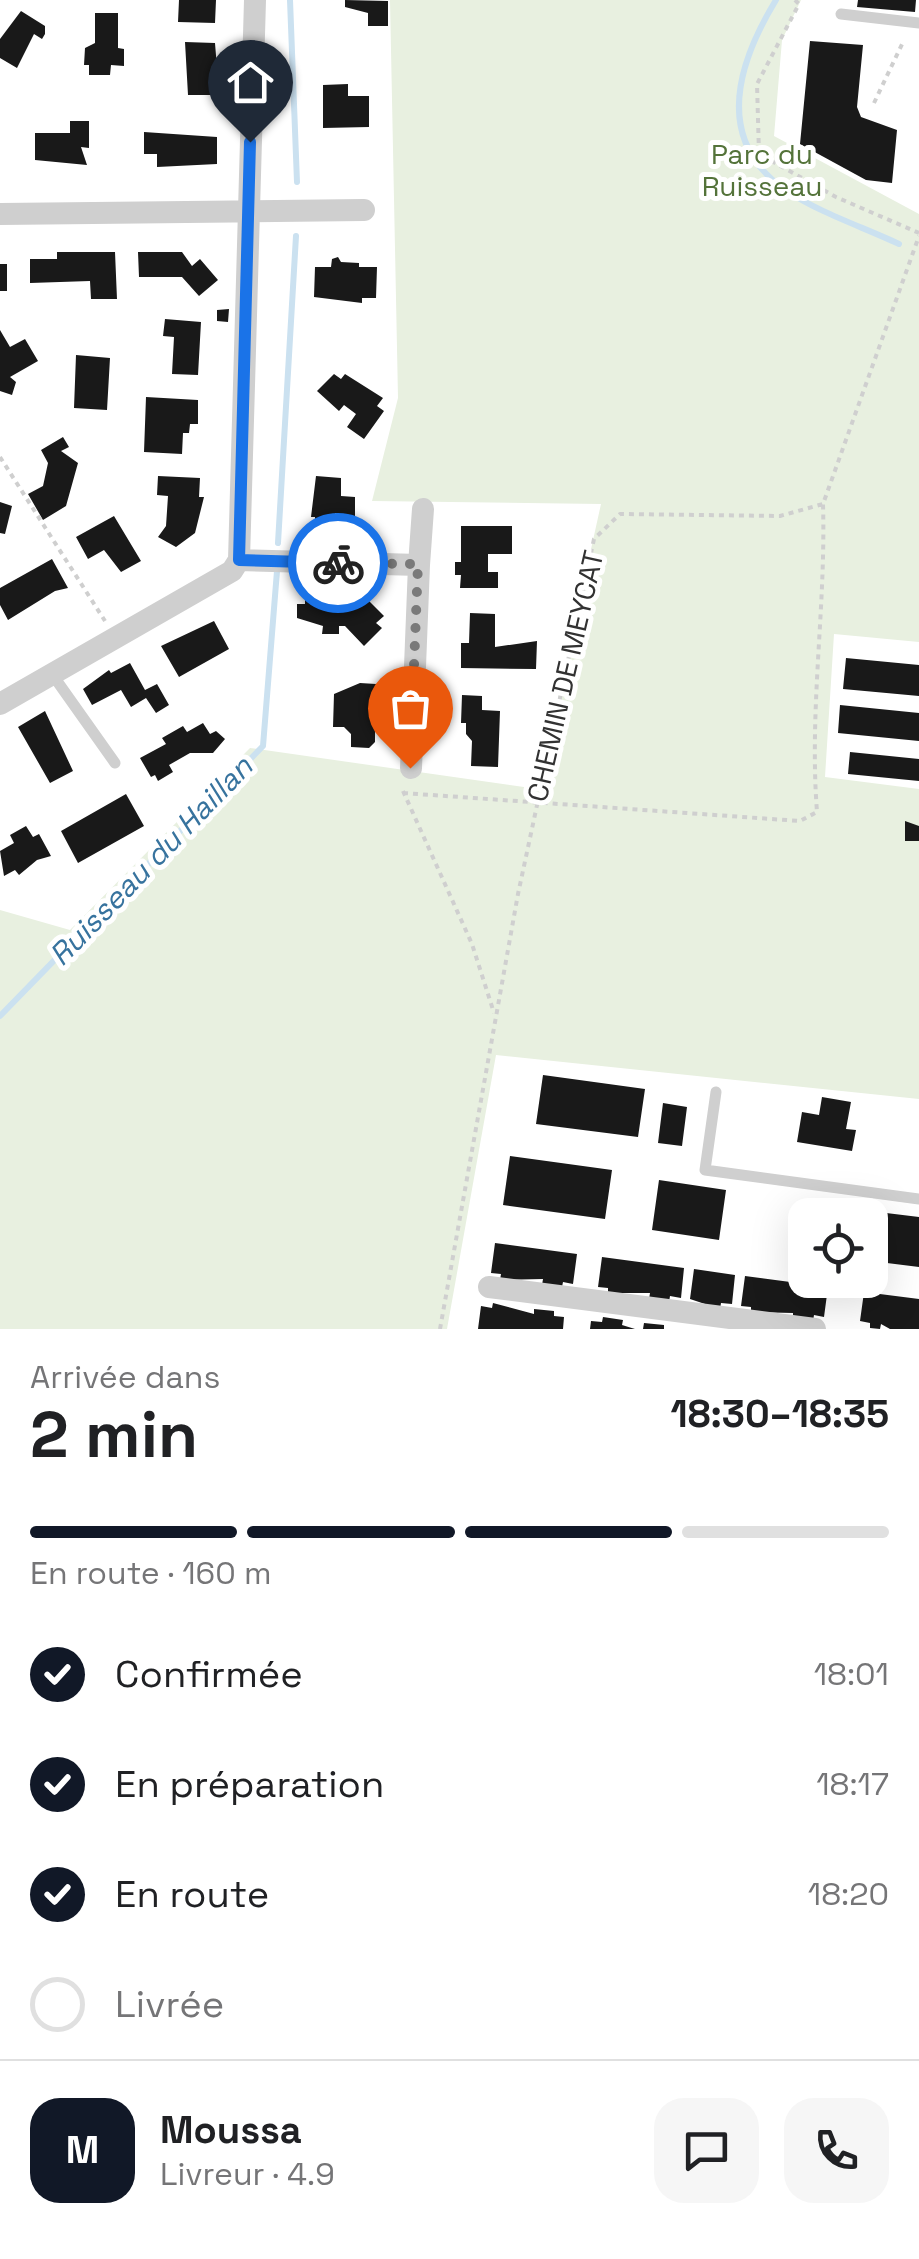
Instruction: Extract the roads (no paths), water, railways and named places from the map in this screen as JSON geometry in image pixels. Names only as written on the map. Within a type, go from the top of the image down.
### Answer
[{"type":"street","points":[[0,704],[232,571],[239,560],[256,0]]},
{"type":"street","points":[[0,214],[364,210]]},
{"type":"street","points":[[410,768],[423,509]]},
{"type":"street","points":[[239,560],[418,564]]},
{"type":"street","points":[[489,1287],[815,1329]]},
{"type":"lane","points":[[841,14],[915,23]]},
{"type":"lane","points":[[52,674],[115,763]]},
{"type":"lane","points":[[716,1092],[705,1170],[919,1199]]},
{"type":"waterway","name":"Ruisseau du Haillan","points":[[290,0],[297,182]]},
{"type":"waterway","points":[[776,0],[743,75],[739,101],[749,149],[764,171],[787,191],[899,244]]},
{"type":"waterway","name":"Ruisseau du Haillan","points":[[278,543],[296,236]]},
{"type":"waterway","name":"Ruisseau du Haillan","points":[[0,1016],[263,746],[277,571]]},
{"type":"park label","name":"Parc du Ruisseau","points":[[762,170]]}]
